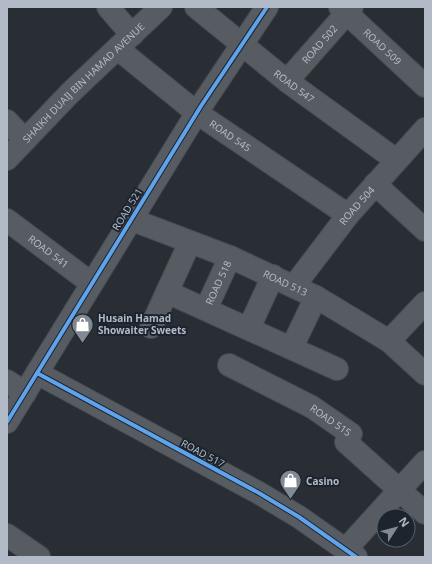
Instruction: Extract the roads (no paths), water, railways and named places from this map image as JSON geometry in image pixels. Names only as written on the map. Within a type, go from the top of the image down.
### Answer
[{"type":"street","name":"ROAD 545","points":[[108,7],[125,42],[197,112],[348,215]]},
{"type":"street","name":"SHAIKH DUAIJ BIN HAMAD AVENUE","points":[[7,159],[70,93],[161,7]]},
{"type":"street","name":"ROAD 547","points":[[196,7],[287,81],[396,160]]},
{"type":"street","name":"ROAD 521","points":[[7,422],[130,219],[197,112],[267,7]]},
{"type":"street","name":"ROAD 502","points":[[287,81],[346,9]]},
{"type":"street","name":"ROAD 509","points":[[346,9],[425,86]]},
{"type":"street","points":[[7,121],[25,140]]},
{"type":"street","name":"ROAD 504","points":[[294,286],[348,215],[425,129]]},
{"type":"street","points":[[375,184],[425,230]]},
{"type":"street","name":"ROAD 513","points":[[130,219],[230,257],[316,297],[389,341],[425,374]]},
{"type":"street","name":"ROAD 541","points":[[7,220],[91,283]]},
{"type":"street","points":[[151,328],[190,242]]},
{"type":"street","name":"ROAD 518","points":[[206,309],[230,257]]},
{"type":"street","points":[[249,328],[273,276]]},
{"type":"street","name":"ROAD 518","points":[[167,292],[337,369]]},
{"type":"street","points":[[292,348],[316,297]]},
{"type":"street","points":[[389,341],[425,302]]},
{"type":"street","name":"ROAD 515","points":[[229,364],[312,407],[351,434],[346,442],[425,513]]},
{"type":"street","name":"ROAD 517","points":[[37,373],[259,492],[299,517],[351,553]]},
{"type":"street","points":[[7,381],[25,393]]},
{"type":"street","points":[[351,553],[400,490],[425,462]]},
{"type":"street","points":[[7,534],[39,557]]},
{"type":"place","name":"Husain Hamad Showaiter Sweets","points":[[83,344]]},
{"type":"place","name":"Casino","points":[[291,500]]}]
